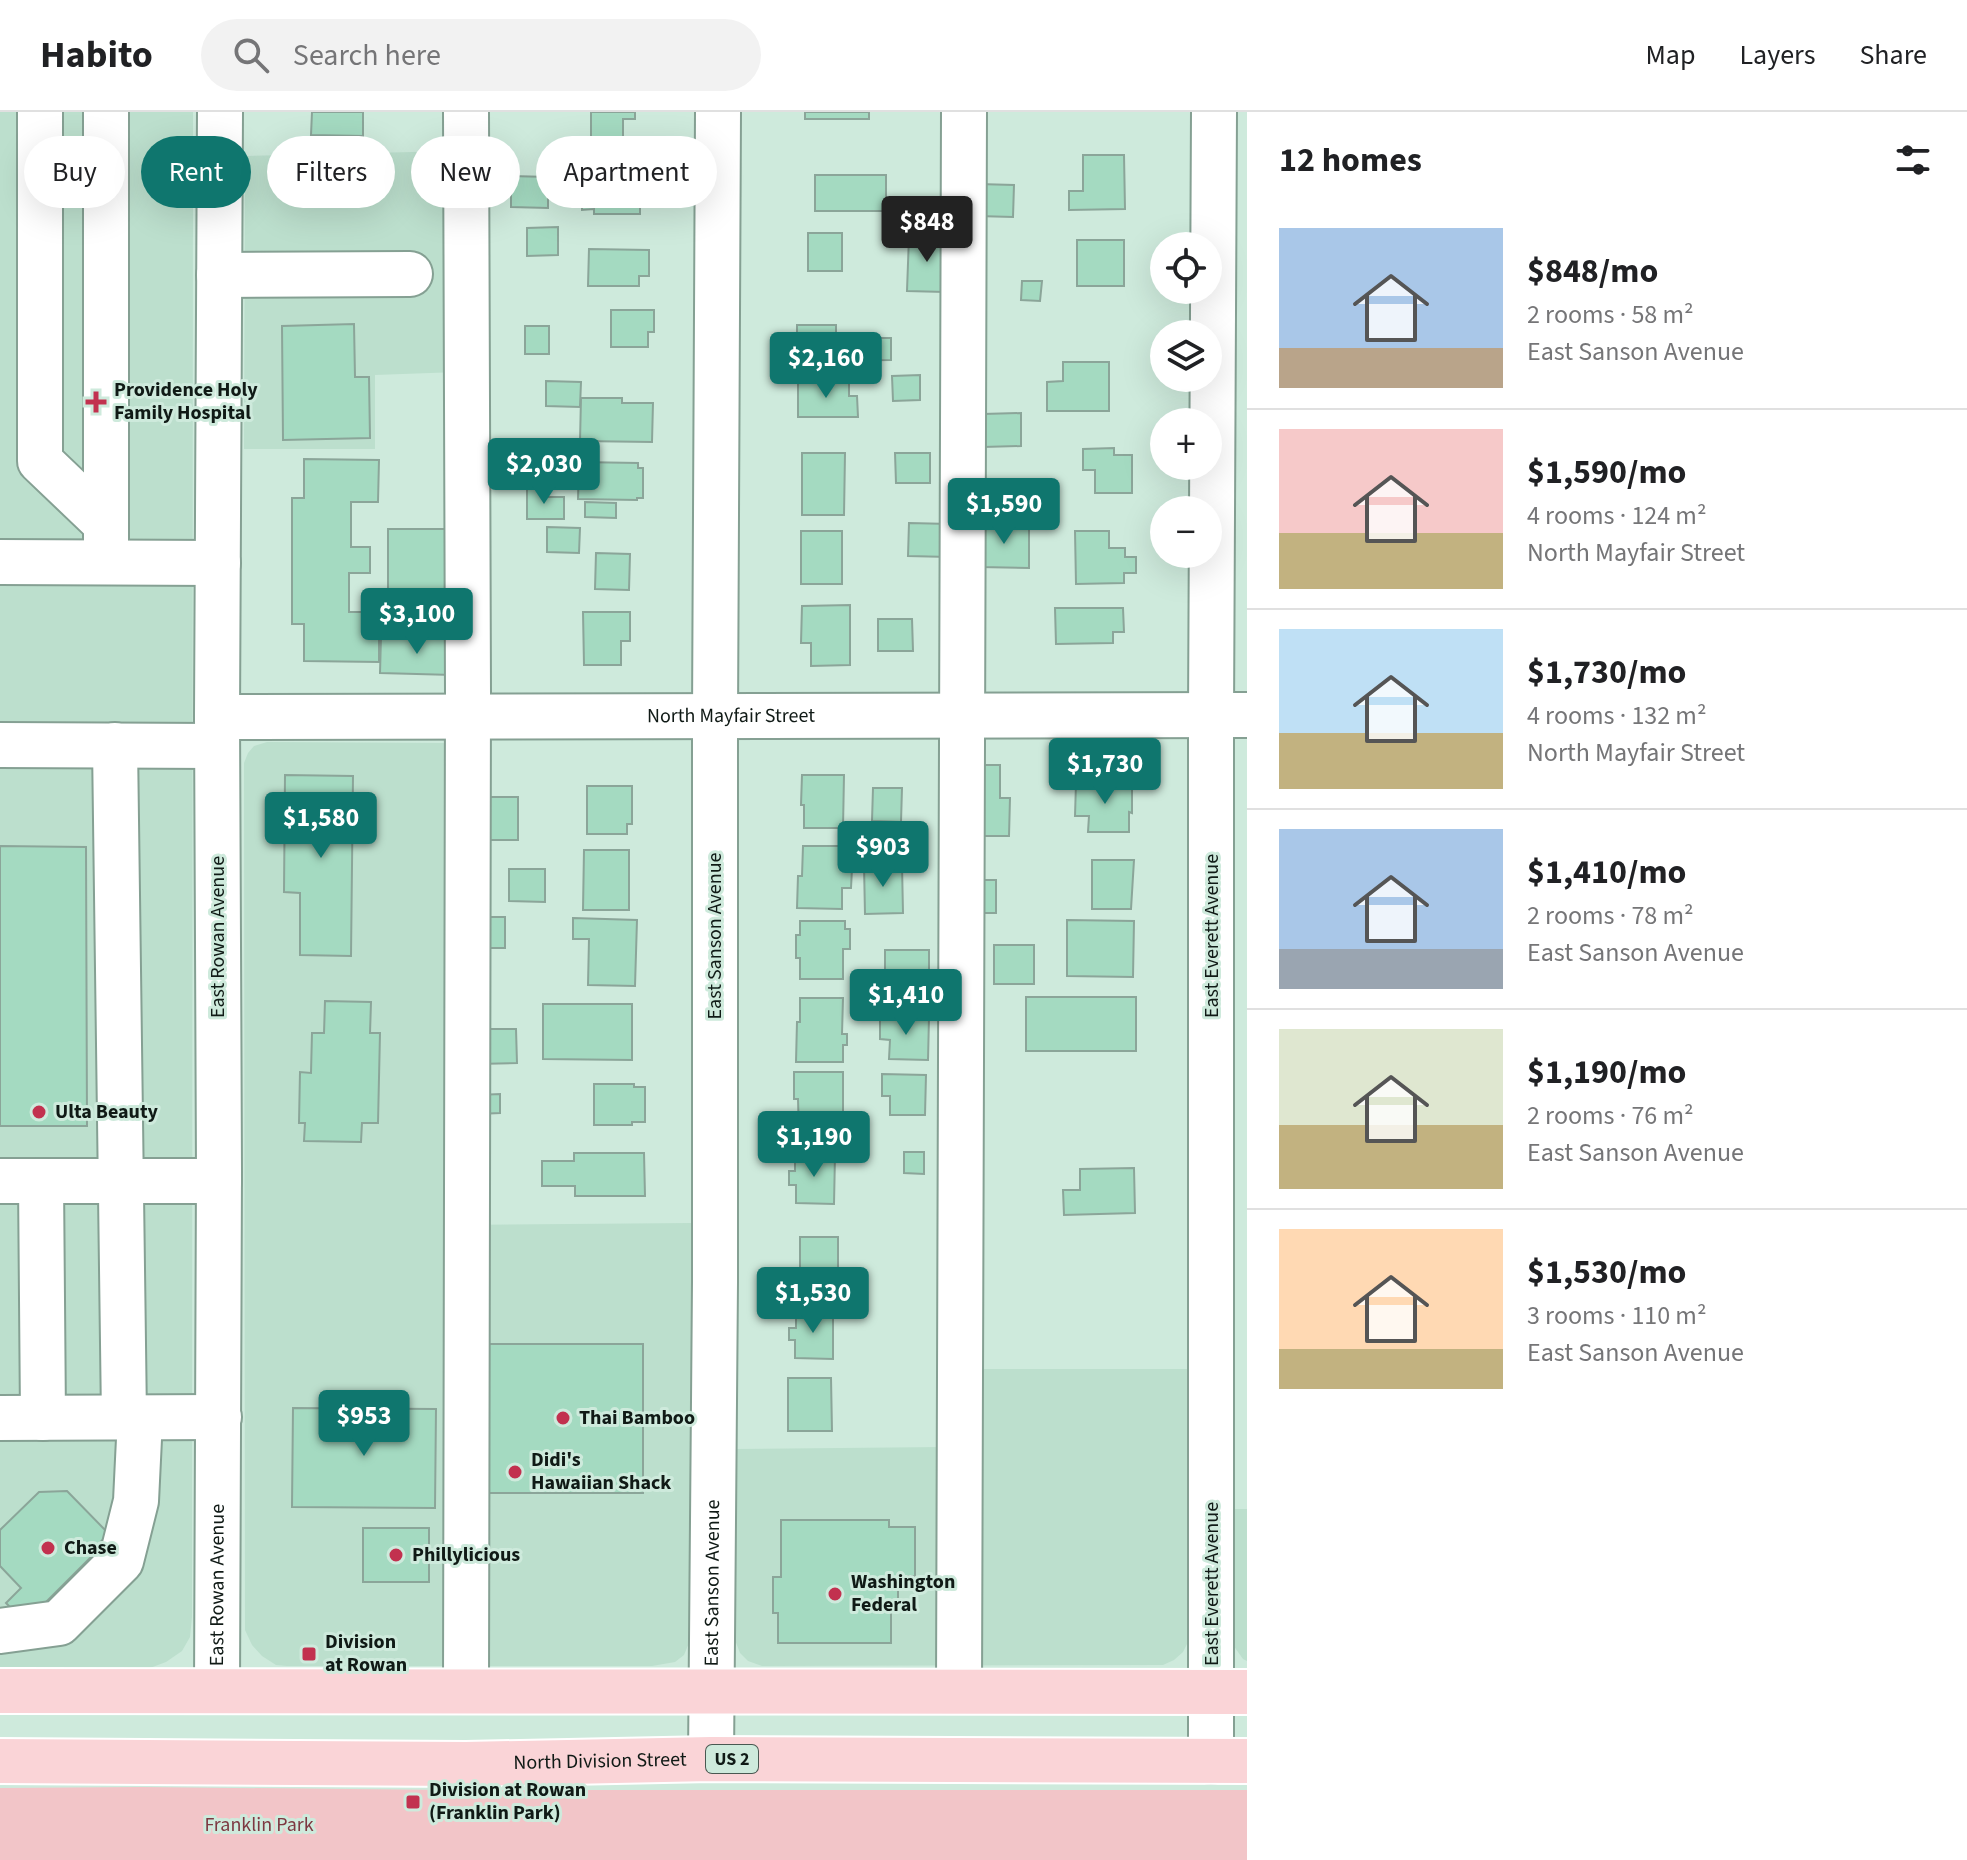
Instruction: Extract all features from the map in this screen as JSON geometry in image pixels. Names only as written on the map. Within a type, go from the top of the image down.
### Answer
[{"type":"main road","points":[[0,1691],[1230,1692]]},
{"type":"main road","name":"East Rowan Avenue","points":[[216,1761],[217,1691]]},
{"type":"main road","name":"North Division Street","points":[[0,1761],[466,1764],[711,1759],[1229,1761]]},
{"type":"street","points":[[40,112],[40,461],[106,543]]},
{"type":"street","points":[[106,112],[106,543]]},
{"type":"street","name":"East Rowan Avenue","points":[[217,1691],[220,112]]},
{"type":"street","points":[[466,112],[466,1691]]},
{"type":"street","name":"East Sanson Avenue","points":[[711,1759],[718,112]]},
{"type":"street","points":[[959,1691],[964,112]]},
{"type":"street","name":"East Everett Avenue","points":[[1214,112],[1229,715],[1229,1761]]},
{"type":"street","points":[[219,275],[410,274]]},
{"type":"street","points":[[0,562],[106,543],[218,563]]},
{"type":"street","name":"North Mayfair Street","points":[[0,745],[115,745],[217,732],[468,717],[1229,715]]},
{"type":"street","points":[[0,1631],[59,1623],[121,1561],[136,1501],[121,1181],[115,745]]},
{"type":"street","points":[[43,1418],[21,1181],[219,1181]]},
{"type":"street","points":[[0,1418],[219,1417]]},
{"type":"shaded area","points":[[0,112],[193,112],[193,136],[141,136],[141,208],[193,208],[190,1637],[182,1651],[150,1668],[0,1668]]},
{"type":"shaded area","points":[[395,152],[411,152],[411,208],[456,208],[458,372],[375,375],[375,449],[244,449],[245,208],[251,208],[251,156],[267,155],[267,208],[395,208]]},
{"type":"shaded area","points":[[267,742],[448,743],[453,1225],[691,1223],[691,1623],[689,1643],[684,1655],[675,1662],[652,1666],[287,1666],[276,1665],[262,1656],[245,1630],[244,763],[254,746]]},
{"type":"shaded area","points":[[945,1369],[1190,1369],[1189,1640],[1174,1660],[1163,1665],[762,1666],[748,1661],[740,1653],[735,1640],[735,1449],[943,1447]]},
{"type":"shaded area","points":[[1232,1509],[1247,1509],[1247,1661],[1233,1645]]},
{"type":"green space","name":"Franklin Park","points":[[0,1788],[1247,1790],[1247,1860],[0,1860]]},
{"type":"building","points":[[312,112],[363,112],[363,136],[311,135]]},
{"type":"building","points":[[591,112],[635,112],[635,119],[623,119],[623,136],[591,136]]},
{"type":"building","points":[[805,112],[869,112],[869,119],[805,119]]},
{"type":"building","points":[[1083,155],[1124,155],[1125,209],[1069,210],[1069,191],[1083,191]]},
{"type":"building","points":[[815,175],[886,175],[886,211],[815,211]]},
{"type":"building","points":[[520,176],[536,177],[536,208],[520,207]]},
{"type":"building","points":[[978,184],[1014,185],[1013,217],[977,216]]},
{"type":"building","points":[[582,208],[640,208],[640,214],[594,214],[594,209]]},
{"type":"building","points":[[558,227],[558,255],[527,256],[527,228]]},
{"type":"building","points":[[808,233],[842,233],[842,271],[808,271]]},
{"type":"building","points":[[909,236],[947,238],[945,292],[907,291]]},
{"type":"building","points":[[1077,240],[1124,240],[1124,286],[1077,286]]},
{"type":"building","points":[[589,249],[649,250],[649,276],[639,276],[639,286],[588,286]]},
{"type":"building","points":[[1022,281],[1042,281],[1040,301],[1021,300]]},
{"type":"building","points":[[611,310],[654,310],[654,332],[648,332],[648,347],[611,347]]},
{"type":"building","points":[[354,324],[355,377],[369,377],[370,438],[283,440],[282,326]]},
{"type":"building","points":[[797,325],[836,325],[836,338],[891,338],[891,360],[797,361]]},
{"type":"building","points":[[525,326],[549,326],[549,354],[525,354]]},
{"type":"building","points":[[1063,362],[1109,362],[1109,411],[1047,411],[1047,382],[1063,381]]},
{"type":"building","points":[[920,375],[920,400],[893,401],[892,376]]},
{"type":"building","points":[[546,381],[581,382],[580,407],[546,406]]},
{"type":"building","points":[[798,382],[849,382],[849,396],[857,396],[858,417],[798,417]]},
{"type":"building","points":[[581,398],[622,398],[622,403],[653,403],[652,442],[580,441]]},
{"type":"building","points":[[1021,413],[1021,446],[983,447],[983,414]]},
{"type":"building","points":[[1114,448],[1114,455],[1132,455],[1132,493],[1095,493],[1095,470],[1083,470],[1083,449]]},
{"type":"building","points":[[802,453],[845,453],[844,515],[802,515]]},
{"type":"building","points":[[895,453],[930,453],[930,483],[896,483]]},
{"type":"building","points":[[304,459],[379,460],[378,502],[351,502],[351,547],[370,547],[370,573],[349,573],[349,612],[379,612],[379,662],[304,661],[304,624],[292,624],[292,498],[304,498]]},
{"type":"building","points":[[579,462],[638,463],[638,468],[643,468],[643,498],[578,499]]},
{"type":"building","points":[[527,488],[542,488],[542,497],[564,497],[564,519],[527,519]]},
{"type":"building","points":[[585,502],[616,503],[616,518],[585,517]]},
{"type":"building","points":[[909,523],[950,524],[949,557],[908,556]]},
{"type":"building","points":[[980,523],[1029,524],[1029,568],[980,567]]},
{"type":"building","points":[[547,527],[580,528],[579,553],[547,552]]},
{"type":"building","points":[[388,529],[454,529],[454,593],[388,593]]},
{"type":"building","points":[[801,531],[842,531],[842,584],[801,584]]},
{"type":"building","points":[[1075,531],[1109,531],[1109,548],[1125,548],[1125,557],[1136,557],[1136,573],[1124,573],[1124,583],[1076,584]]},
{"type":"building","points":[[596,553],[630,554],[629,590],[595,589]]},
{"type":"building","points":[[850,605],[850,665],[811,666],[811,643],[801,643],[802,606]]},
{"type":"building","points":[[1055,608],[1123,608],[1124,632],[1113,632],[1113,643],[1056,644]]},
{"type":"building","points":[[583,612],[630,612],[630,641],[621,641],[621,665],[584,665]]},
{"type":"building","points":[[878,619],[912,619],[913,651],[878,651]]},
{"type":"building","points":[[381,637],[454,638],[453,675],[380,673]]},
{"type":"building","points":[[978,765],[1000,765],[1000,798],[1010,798],[1009,836],[977,836]]},
{"type":"building","points":[[285,775],[353,776],[351,956],[300,955],[300,893],[284,892]]},
{"type":"building","points":[[802,775],[844,775],[843,828],[804,828]]},
{"type":"building","points":[[1076,783],[1129,784],[1132,788],[1132,813],[1129,812],[1129,832],[1088,832],[1089,816],[1075,816]]},
{"type":"building","points":[[587,786],[632,786],[632,824],[627,824],[627,834],[587,834]]},
{"type":"building","points":[[873,788],[902,788],[901,822],[872,821]]},
{"type":"building","points":[[482,797],[518,797],[518,840],[482,840]]},
{"type":"building","points":[[0,846],[86,847],[87,1126],[0,1126]]},
{"type":"building","points":[[803,846],[843,846],[842,868],[852,869],[851,888],[842,888],[842,909],[797,908]]},
{"type":"building","points":[[584,850],[629,850],[629,910],[583,910]]},
{"type":"building","points":[[1092,860],[1134,860],[1131,909],[1092,909]]},
{"type":"building","points":[[864,865],[902,865],[903,913],[865,914]]},
{"type":"building","points":[[509,869],[545,869],[545,902],[509,901]]},
{"type":"building","points":[[975,880],[996,880],[996,913],[975,913]]},
{"type":"building","points":[[478,917],[505,917],[505,948],[477,948]]},
{"type":"building","points":[[573,918],[637,920],[635,986],[588,985],[589,939],[573,939]]},
{"type":"building","points":[[1067,920],[1134,921],[1133,977],[1067,976]]},
{"type":"building","points":[[800,921],[845,921],[845,929],[850,929],[850,949],[843,949],[843,979],[800,979],[796,935],[800,935]]},
{"type":"building","points":[[994,945],[1034,945],[1034,984],[994,984]]},
{"type":"building","points":[[885,950],[929,950],[929,988],[885,988]]},
{"type":"building","points":[[1026,997],[1136,997],[1136,1051],[1026,1051]]},
{"type":"building","points":[[800,998],[843,998],[842,1034],[847,1034],[847,1045],[843,1045],[843,1062],[796,1062]]},
{"type":"building","points":[[325,1001],[371,1002],[370,1033],[380,1033],[378,1123],[362,1123],[361,1142],[304,1141],[305,1123],[299,1123],[300,1072],[311,1073],[312,1033],[324,1033]]},
{"type":"building","points":[[543,1004],[632,1004],[632,1060],[543,1059]]},
{"type":"building","points":[[880,1016],[929,1017],[928,1060],[889,1059],[890,1040],[880,1039]]},
{"type":"building","points":[[476,1029],[516,1029],[517,1063],[477,1064]]},
{"type":"building","points":[[794,1072],[843,1072],[843,1135],[799,1135]]},
{"type":"building","points":[[882,1074],[926,1075],[925,1115],[890,1115],[890,1096],[882,1096]]},
{"type":"building","points":[[594,1084],[645,1087],[645,1122],[594,1125]]},
{"type":"building","points":[[500,1094],[500,1113],[478,1114],[478,1095]]},
{"type":"building","points":[[904,1152],[924,1152],[924,1174],[904,1173]]},
{"type":"building","points":[[574,1153],[644,1153],[645,1196],[575,1196],[575,1186],[542,1186],[542,1161],[574,1161]]},
{"type":"building","points":[[795,1155],[835,1155],[834,1204],[796,1203],[796,1185],[789,1185],[789,1171],[795,1171]]},
{"type":"building","points":[[1134,1168],[1135,1213],[1064,1215],[1063,1190],[1080,1190],[1080,1169]]},
{"type":"building","points":[[800,1237],[838,1237],[838,1283],[800,1282]]},
{"type":"building","points":[[796,1310],[833,1311],[833,1359],[795,1358],[795,1340],[789,1340],[789,1328],[796,1328]]},
{"type":"building","name":"Thai Bamboo","points":[[483,1344],[643,1344],[643,1493],[483,1493]]},
{"type":"building","points":[[788,1378],[831,1378],[832,1431],[788,1431]]},
{"type":"building","points":[[293,1408],[436,1409],[435,1508],[292,1507]]},
{"type":"building","name":"Chase","points":[[67,1491],[109,1534],[95,1547],[98,1550],[40,1608],[11,1608],[6,1603],[21,1588],[0,1566],[0,1530],[39,1492]]},
{"type":"building","name":"Washington Federal","points":[[781,1520],[889,1520],[889,1527],[915,1527],[915,1576],[898,1576],[898,1611],[891,1611],[891,1643],[778,1643],[778,1613],[773,1613],[773,1577],[781,1577]]},
{"type":"building","name":"Phillylicious","points":[[363,1528],[429,1528],[429,1582],[363,1582]]},
{"type":"place","name":"Providence Holy Family Hospital","points":[[96,402]]},
{"type":"place","name":"Ulta Beauty","points":[[39,1112]]},
{"type":"place","name":"Thai Bamboo","points":[[563,1418]]},
{"type":"place","name":"Didi's Hawaiian Shack","points":[[515,1472]]},
{"type":"place","name":"Chase","points":[[48,1548]]},
{"type":"place","name":"Phillylicious","points":[[396,1555]]},
{"type":"place","name":"Washington Federal","points":[[835,1594]]},
{"type":"place","name":"Division at Rowan","points":[[309,1654]]},
{"type":"place","name":"Division at Rowan (Franklin Park)","points":[[413,1802]]}]
